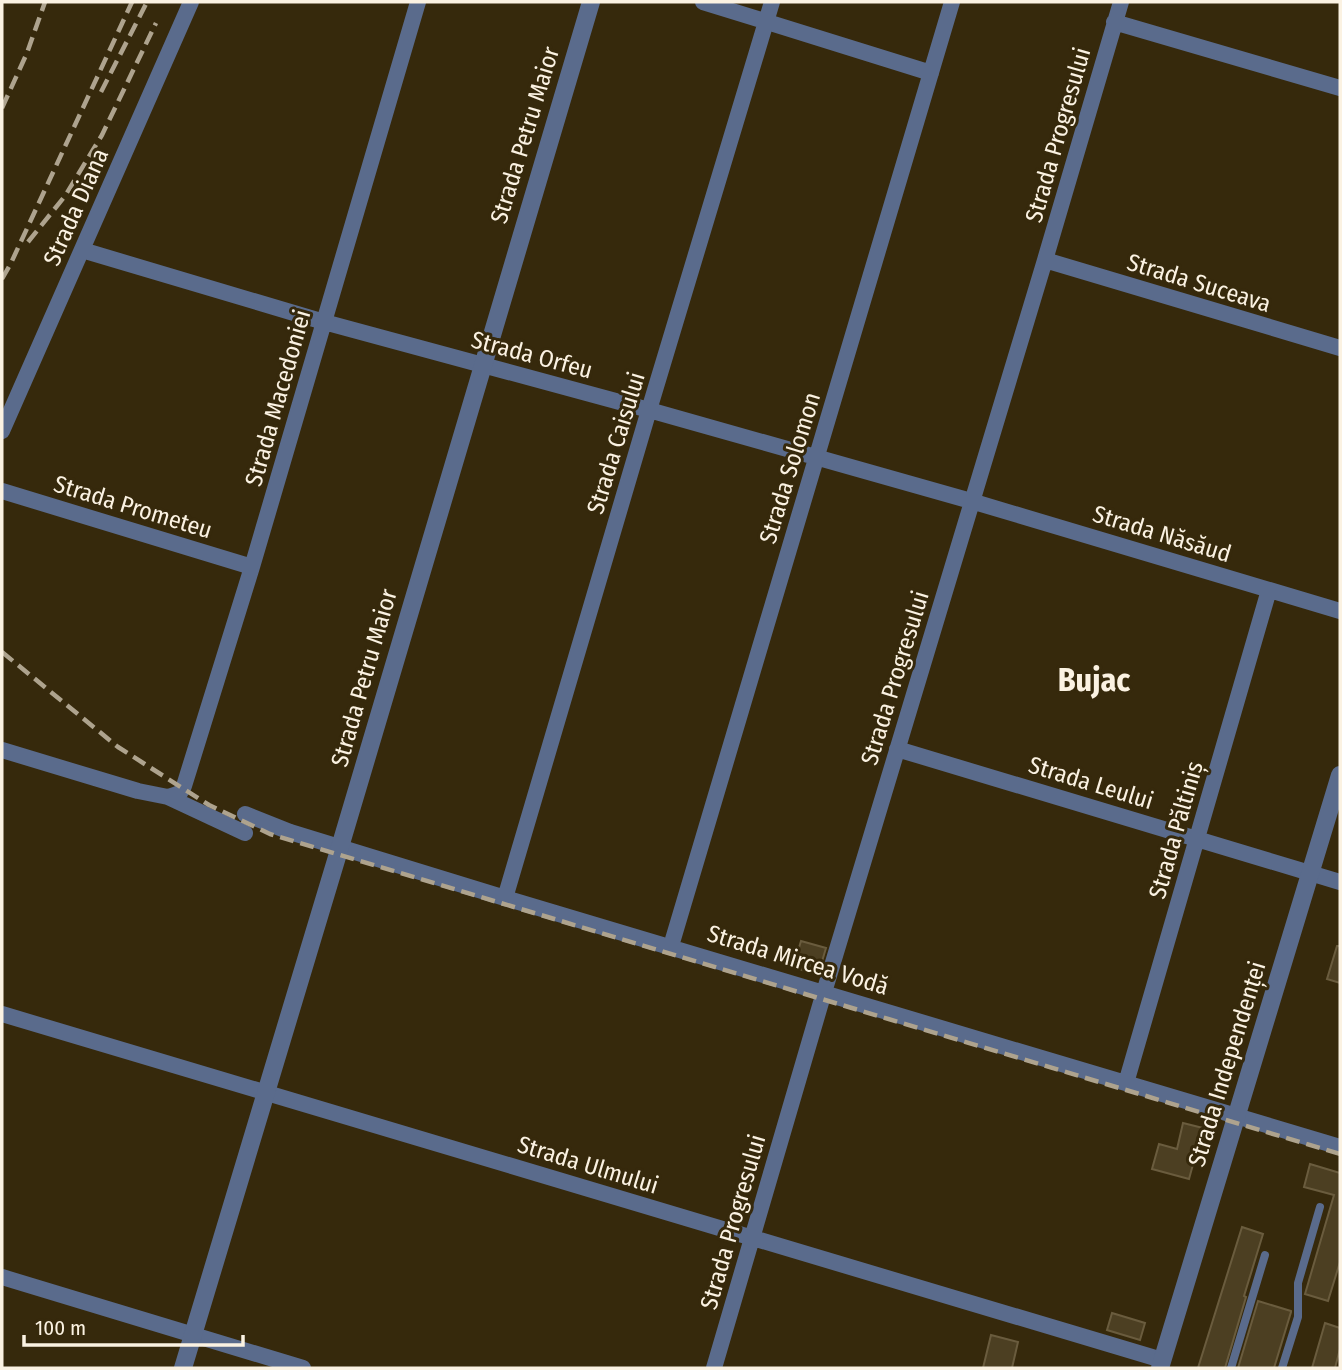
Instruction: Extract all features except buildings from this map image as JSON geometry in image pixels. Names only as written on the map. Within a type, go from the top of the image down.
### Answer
[{"type":"street","name":"Strada Diana","points":[[2,431],[191,2]]},
{"type":"street","name":"Strada Macedoniei","points":[[168,797],[180,793],[184,786],[252,566],[418,2]]},
{"type":"street","name":"Strada Petru Maior","points":[[183,1368],[591,2]]},
{"type":"street","points":[[703,2],[931,73]]},
{"type":"street","name":"Strada Caisului","points":[[505,898],[772,2]]},
{"type":"street","name":"Strada Solomon","points":[[671,946],[951,2]]},
{"type":"street","name":"Strada Progresului","points":[[714,1368],[1121,2]]},
{"type":"street","points":[[1114,22],[1340,88]]},
{"type":"street","name":"Strada Orfeu","points":[[82,250],[324,322],[971,501]]},
{"type":"street","name":"Strada Suceava","points":[[1045,260],[1340,348]]},
{"type":"street","name":"Strada Prometeu","points":[[2,491],[252,566]]},
{"type":"street","name":"Strada Năsăud","points":[[971,501],[1340,611]]},
{"type":"street","name":"Strada Păltiniș","points":[[1126,1083],[1269,590]]},
{"type":"street","name":"Strada Leului","points":[[897,749],[1340,882]]},
{"type":"street","points":[[2,750],[138,791],[168,797],[245,833]]},
{"type":"street","name":"Strada Independenței","points":[[1161,1364],[1340,775]]},
{"type":"street","name":"Strada Mircea Vodă","points":[[245,814],[340,848],[1340,1147]]},
{"type":"street","name":"Strada Ulmului","points":[[2,1014],[752,1238],[1161,1364]]},
{"type":"street","points":[[2,1278],[303,1368]]},
{"type":"lane","points":[[1282,1368],[1298,1317],[1298,1283],[1320,1208]]},
{"type":"lane","points":[[1231,1368],[1265,1255]]},
{"type":"railway","points":[[2,108],[27,53],[45,2]]},
{"type":"railway","points":[[2,279],[132,2]]},
{"type":"railway","points":[[101,92],[147,2]]},
{"type":"railway","points":[[28,242],[65,196],[102,135],[156,23]]},
{"type":"railway","points":[[2,652],[118,747],[209,805],[270,834],[1340,1154]]},
{"type":"district","name":"Bujac","points":[[1094,680]]}]
